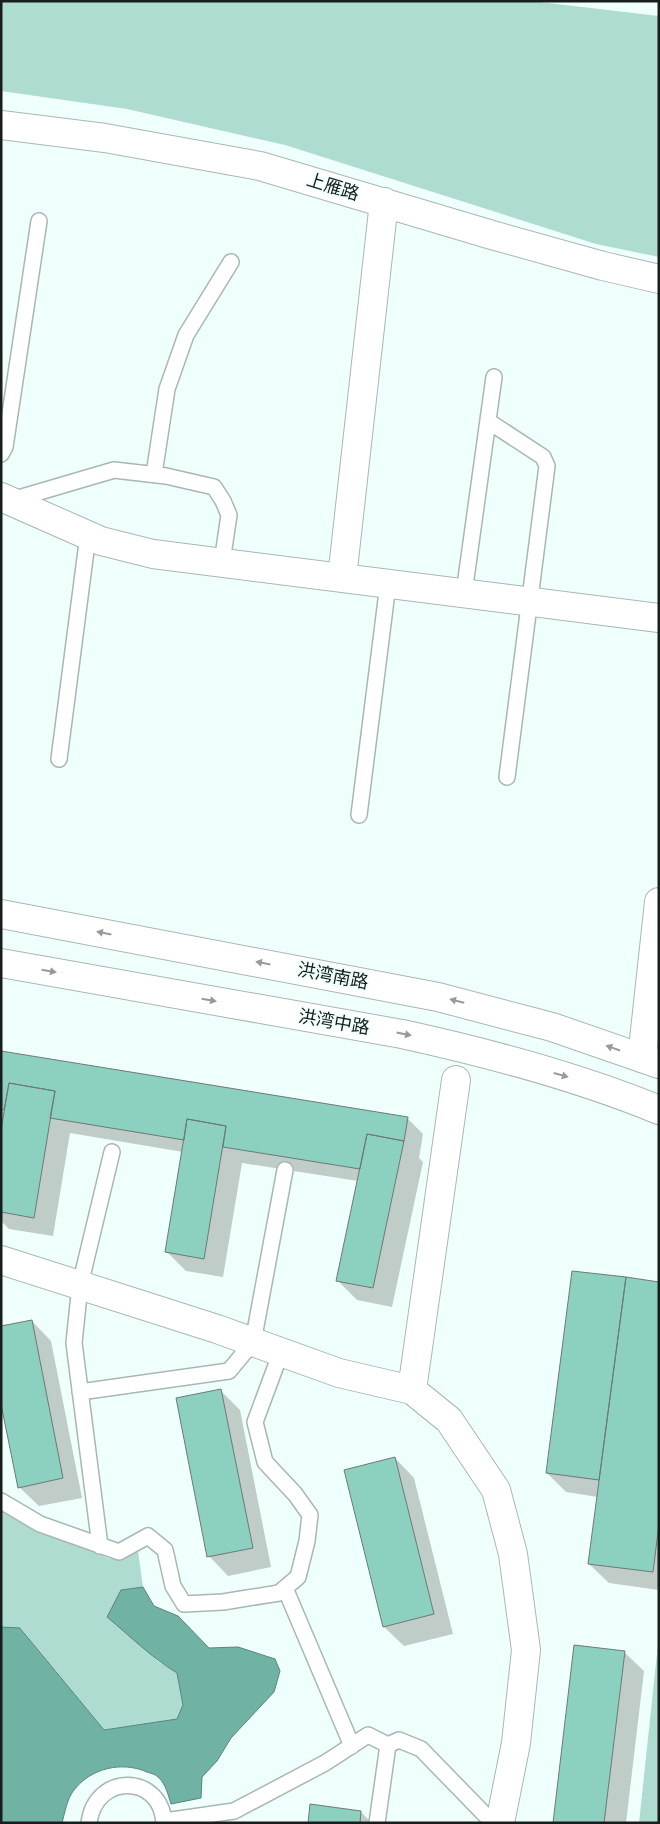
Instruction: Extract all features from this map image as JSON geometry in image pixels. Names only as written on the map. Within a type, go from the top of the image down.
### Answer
[{"type":"street","name":"上雁路","points":[[1,125],[105,138],[260,166],[603,266],[659,279]]},
{"type":"street","points":[[342,578],[384,202]]},
{"type":"street","points":[[6,499],[101,541],[153,554],[659,618]]},
{"type":"street","points":[[650,1061],[658,913]]},
{"type":"street","name":"洪湾南路","points":[[1,914],[438,996],[552,1027],[650,1061]]},
{"type":"street","name":"洪湾中路","points":[[1,963],[449,1044],[564,1076],[659,1110]]},
{"type":"street","points":[[412,1390],[456,1080]]},
{"type":"street","points":[[1,1260],[253,1342],[339,1373],[412,1390],[449,1420],[496,1490],[513,1554],[526,1650],[516,1742],[500,1823]]},
{"type":"lane","points":[[1,454],[5,447],[39,221]]},
{"type":"lane","points":[[154,474],[167,389],[186,335],[231,262]]},
{"type":"lane","points":[[464,594],[494,377]]},
{"type":"lane","points":[[488,421],[543,457],[547,466],[507,777]]},
{"type":"lane","points":[[6,499],[114,470],[154,474],[214,487],[224,501],[228,515],[222,562]]},
{"type":"lane","points":[[59,759],[88,535]]},
{"type":"lane","points":[[359,816],[388,584]]},
{"type":"lane","points":[[100,1546],[74,1343],[80,1285],[112,1152]]},
{"type":"lane","points":[[80,1392],[229,1371],[253,1342],[285,1170]]},
{"type":"lane","points":[[1,1501],[40,1524],[119,1552],[148,1536],[165,1550],[172,1586],[184,1604],[223,1602],[279,1594],[298,1577],[307,1542],[310,1515],[295,1494],[266,1462],[255,1422],[281,1352]]},
{"type":"lane","points":[[285,1588],[352,1746]]},
{"type":"lane","points":[[89,1823],[90,1813],[95,1802],[103,1793],[125,1784],[137,1786],[148,1791],[156,1799],[162,1810],[164,1822],[234,1812],[325,1763],[368,1736],[388,1745],[399,1740],[421,1749],[493,1823]]},
{"type":"lane","points":[[377,1823],[388,1745]]},
{"type":"shaded area","points":[[1,1],[531,1],[659,16],[659,257],[596,244],[285,145],[127,109],[1,91]]},
{"type":"shaded area","points":[[1,1508],[14,1517],[110,1559],[138,1551],[143,1587],[121,1590],[137,1641],[159,1662],[177,1673],[183,1705],[178,1719],[104,1730],[21,1628],[1,1627]]},
{"type":"shaded area","points":[[143,1587],[154,1606],[178,1616],[209,1648],[238,1647],[275,1659],[280,1671],[274,1692],[231,1738],[217,1761],[202,1777],[201,1798],[171,1804],[165,1786],[157,1776],[137,1769],[117,1767],[98,1772],[81,1782],[70,1797],[62,1823],[1,1823],[1,1627],[20,1628],[104,1730],[177,1719],[183,1705],[177,1673],[150,1654],[107,1617],[121,1590]]},
{"type":"shaded area","points":[[659,1635],[659,1823],[639,1823]]},
{"type":"building","points":[[1,1051],[408,1117],[404,1141],[367,1134],[360,1169],[223,1147],[226,1126],[187,1119],[184,1140],[50,1118],[55,1091],[9,1083],[4,1110],[1,1110]]},
{"type":"building","points":[[9,1083],[55,1091],[34,1218],[1,1212],[1,1130]]},
{"type":"building","points":[[187,1119],[226,1126],[204,1259],[165,1252]]},
{"type":"building","points":[[367,1134],[404,1141],[373,1288],[336,1281]]},
{"type":"building","points":[[572,1271],[626,1277],[599,1480],[546,1473]]},
{"type":"building","points":[[626,1277],[659,1282],[659,1524],[653,1572],[588,1564]]},
{"type":"building","points":[[32,1320],[63,1478],[18,1488],[1,1404],[1,1326]]},
{"type":"building","points":[[221,1389],[253,1548],[207,1557],[176,1398]]},
{"type":"building","points":[[395,1457],[434,1614],[383,1627],[344,1470]]},
{"type":"building","points":[[574,1645],[625,1651],[604,1823],[553,1823]]},
{"type":"building","points":[[310,1804],[361,1811],[360,1823],[308,1823]]}]
